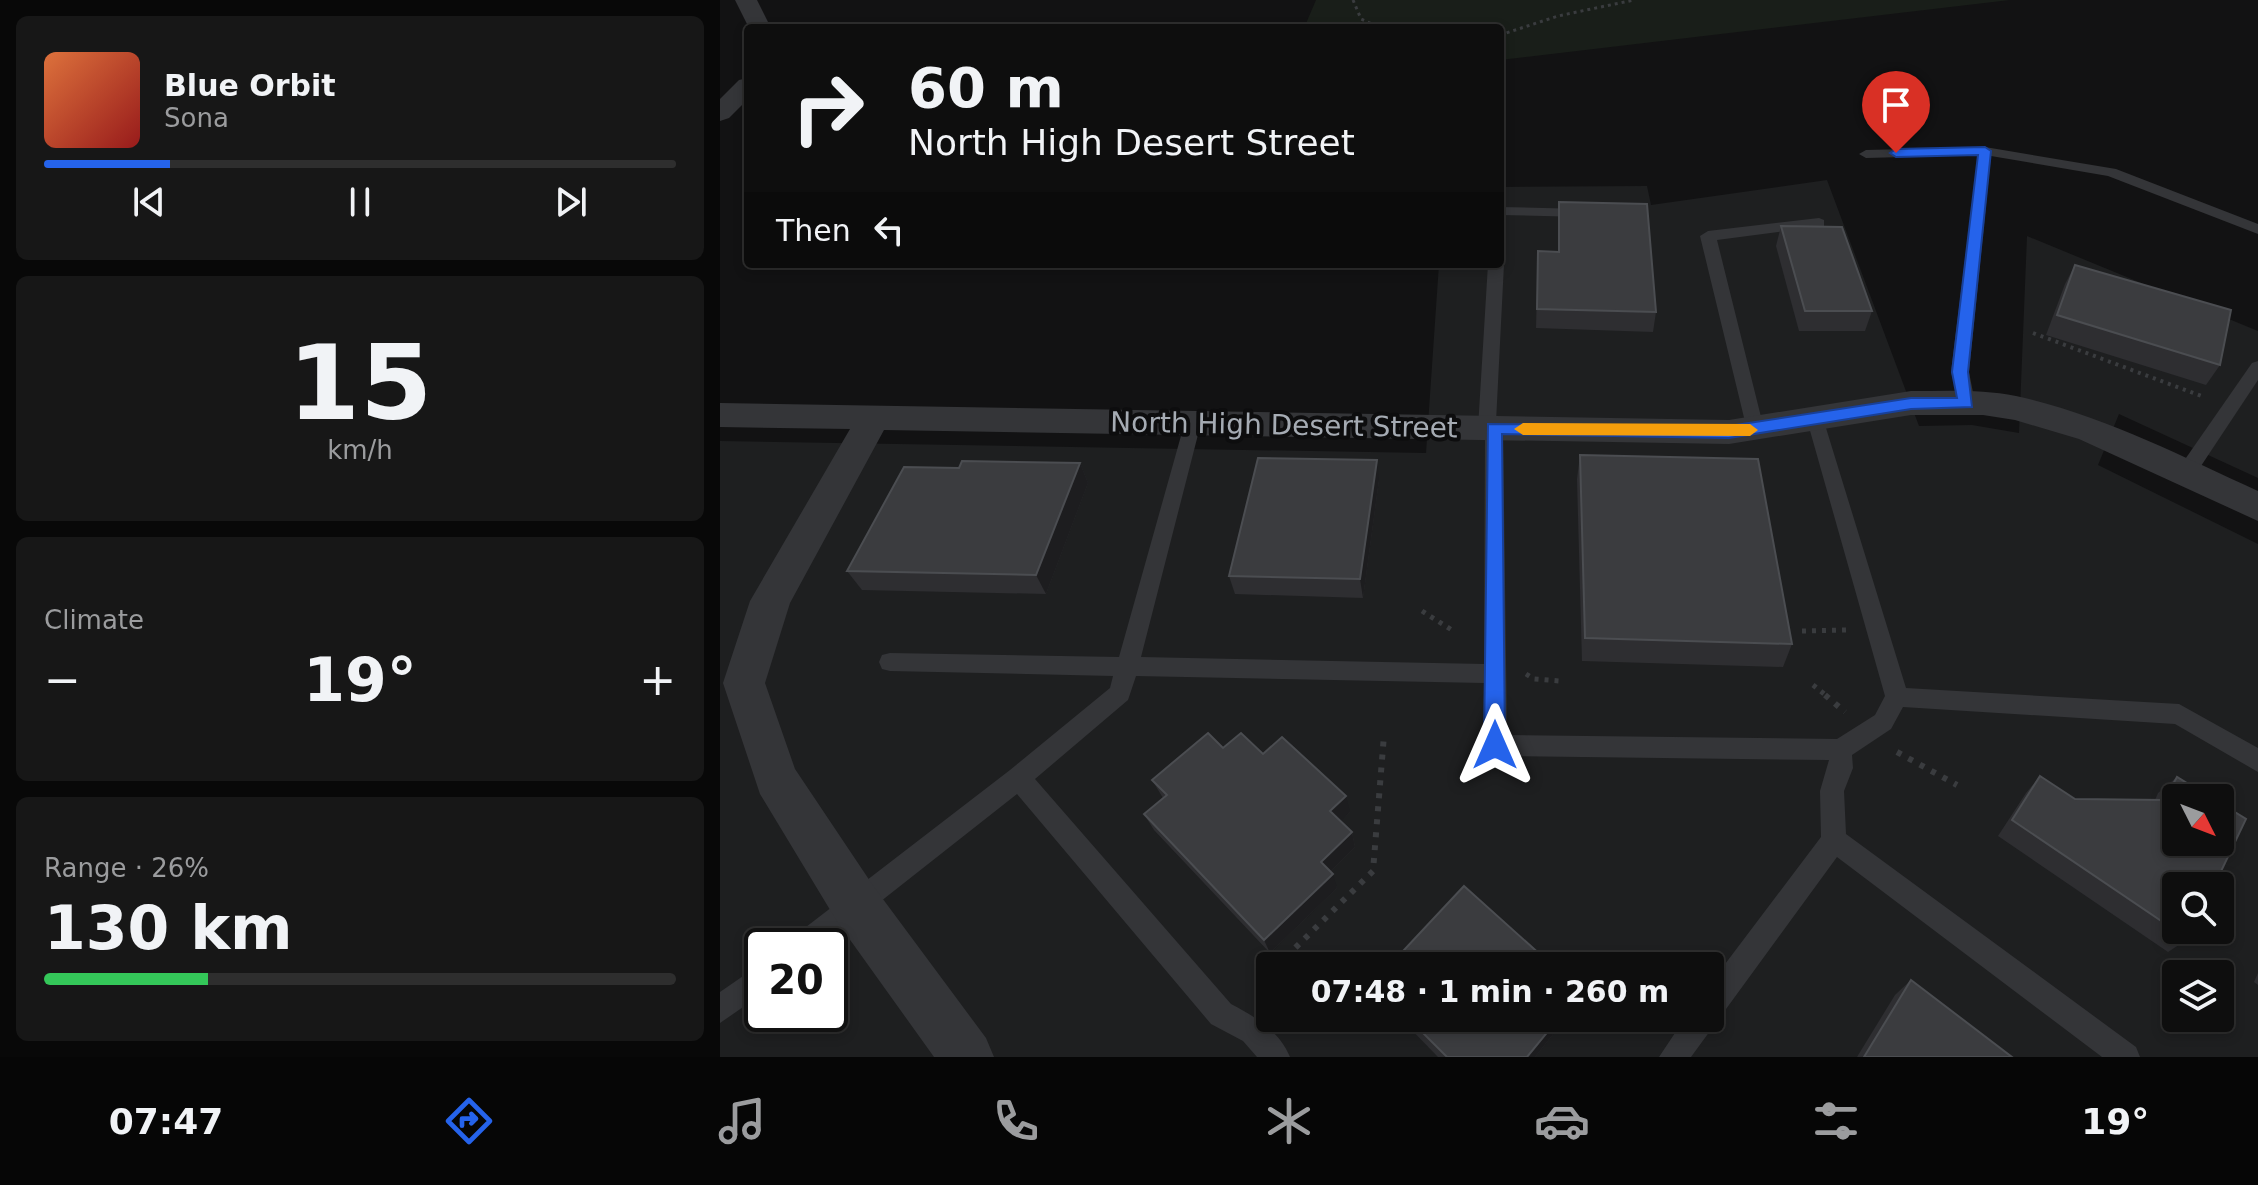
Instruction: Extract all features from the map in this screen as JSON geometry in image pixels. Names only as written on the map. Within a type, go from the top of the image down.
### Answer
[{"type":"street","points":[[746,0],[758,24]]},
{"type":"street","points":[[720,113],[744,89]]},
{"type":"street","name":"North High Desert Street","points":[[720,415],[1729,432],[1911,403],[1966,403],[2016,408],[2091,430],[2258,507]]},
{"type":"street","points":[[873,419],[770,601],[744,683],[776,779],[856,905],[967,1057]]},
{"type":"lane","points":[[1966,403],[1960,372],[1985,151]]},
{"type":"lane","points":[[1866,154],[1985,151],[2111,172],[2258,229]]},
{"type":"lane","points":[[1504,211],[1594,213]]},
{"type":"lane","points":[[1755,429],[1708,236],[1819,223]]},
{"type":"lane","points":[[1496,268],[1490,428],[1505,671],[1495,745],[1840,750],[1883,722],[1897,697],[1816,420]]},
{"type":"lane","points":[[2186,473],[2258,367]]},
{"type":"lane","points":[[826,928],[1019,778],[1120,693],[1192,423]]},
{"type":"lane","points":[[890,662],[1505,671]]},
{"type":"lane","points":[[1897,697],[2179,714],[2258,761]]},
{"type":"lane","points":[[1724,988],[1834,840],[1832,791],[1841,768],[1840,750]]},
{"type":"lane","points":[[1019,778],[1221,1014],[1253,1031],[1276,1057]]},
{"type":"lane","points":[[1834,840],[2126,1057]]},
{"type":"lane","points":[[720,1009],[744,991]]},
{"type":"lane","points":[[1673,1057],[1692,1032]]},
{"type":"path","points":[[1353,0],[1353,9],[1359,18],[1372,24]]},
{"type":"path","points":[[1504,34],[1558,16],[1634,0]]},
{"type":"path","points":[[2033,333],[2215,402]]},
{"type":"path","points":[[1422,611],[1455,632]]},
{"type":"path","points":[[1802,631],[1848,630]]},
{"type":"path","points":[[1505,671],[1534,679],[1560,681]]},
{"type":"path","points":[[1813,685],[1846,713]]},
{"type":"path","points":[[1291,952],[1373,871],[1384,735]]},
{"type":"path","points":[[1897,752],[1957,785]]},
{"type":"shaded area","points":[[1316,0],[2010,0],[1504,60],[1504,24],[1306,24]]},
{"type":"shaded area","points":[[1827,180],[1919,426],[1972,425],[2019,433],[2027,236],[2258,331],[2258,478],[2119,414],[2098,465],[2258,544],[2258,1057],[720,1057],[720,441],[1426,453],[1439,268],[1504,268],[1504,187],[1647,186],[1651,205]]},
{"type":"building","points":[[1559,202],[1647,204],[1656,312],[1537,309],[1538,251],[1559,252]]},
{"type":"building","points":[[1781,226],[1842,227],[1872,311],[1805,311]]},
{"type":"building","points":[[2075,265],[2231,310],[2220,365],[2057,315]]},
{"type":"building","points":[[1580,455],[1758,459],[1792,644],[1585,638]]},
{"type":"building","points":[[1258,458],[1377,460],[1360,579],[1229,576]]},
{"type":"building","points":[[962,461],[1080,463],[1036,575],[847,571],[904,467],[959,468]]},
{"type":"building","points":[[1208,733],[1223,748],[1241,733],[1263,754],[1282,737],[1346,796],[1330,811],[1352,832],[1321,862],[1333,874],[1264,940],[1144,814],[1167,795],[1152,780]]},
{"type":"building","points":[[2040,776],[2075,799],[2162,800],[2162,856],[2228,856],[2221,872],[2162,872],[2162,921],[2012,820]]},
{"type":"building","points":[[2177,777],[2188,784],[2173,784]]},
{"type":"building","points":[[2234,812],[2246,819],[2234,844]]},
{"type":"building","points":[[1464,886],[1537,952],[1402,952]]},
{"type":"building","points":[[1911,980],[2012,1057],[1864,1057]]},
{"type":"building","points":[[1422,1032],[1548,1032],[1527,1057],[1447,1057]]},
{"type":"slow traffic","points":[[1523,429],[1750,430]]},
{"type":"route","points":[[1495,745],[1494,428],[1729,432],[1911,403],[1966,403],[1960,372],[1985,151],[1896,153]]}]
